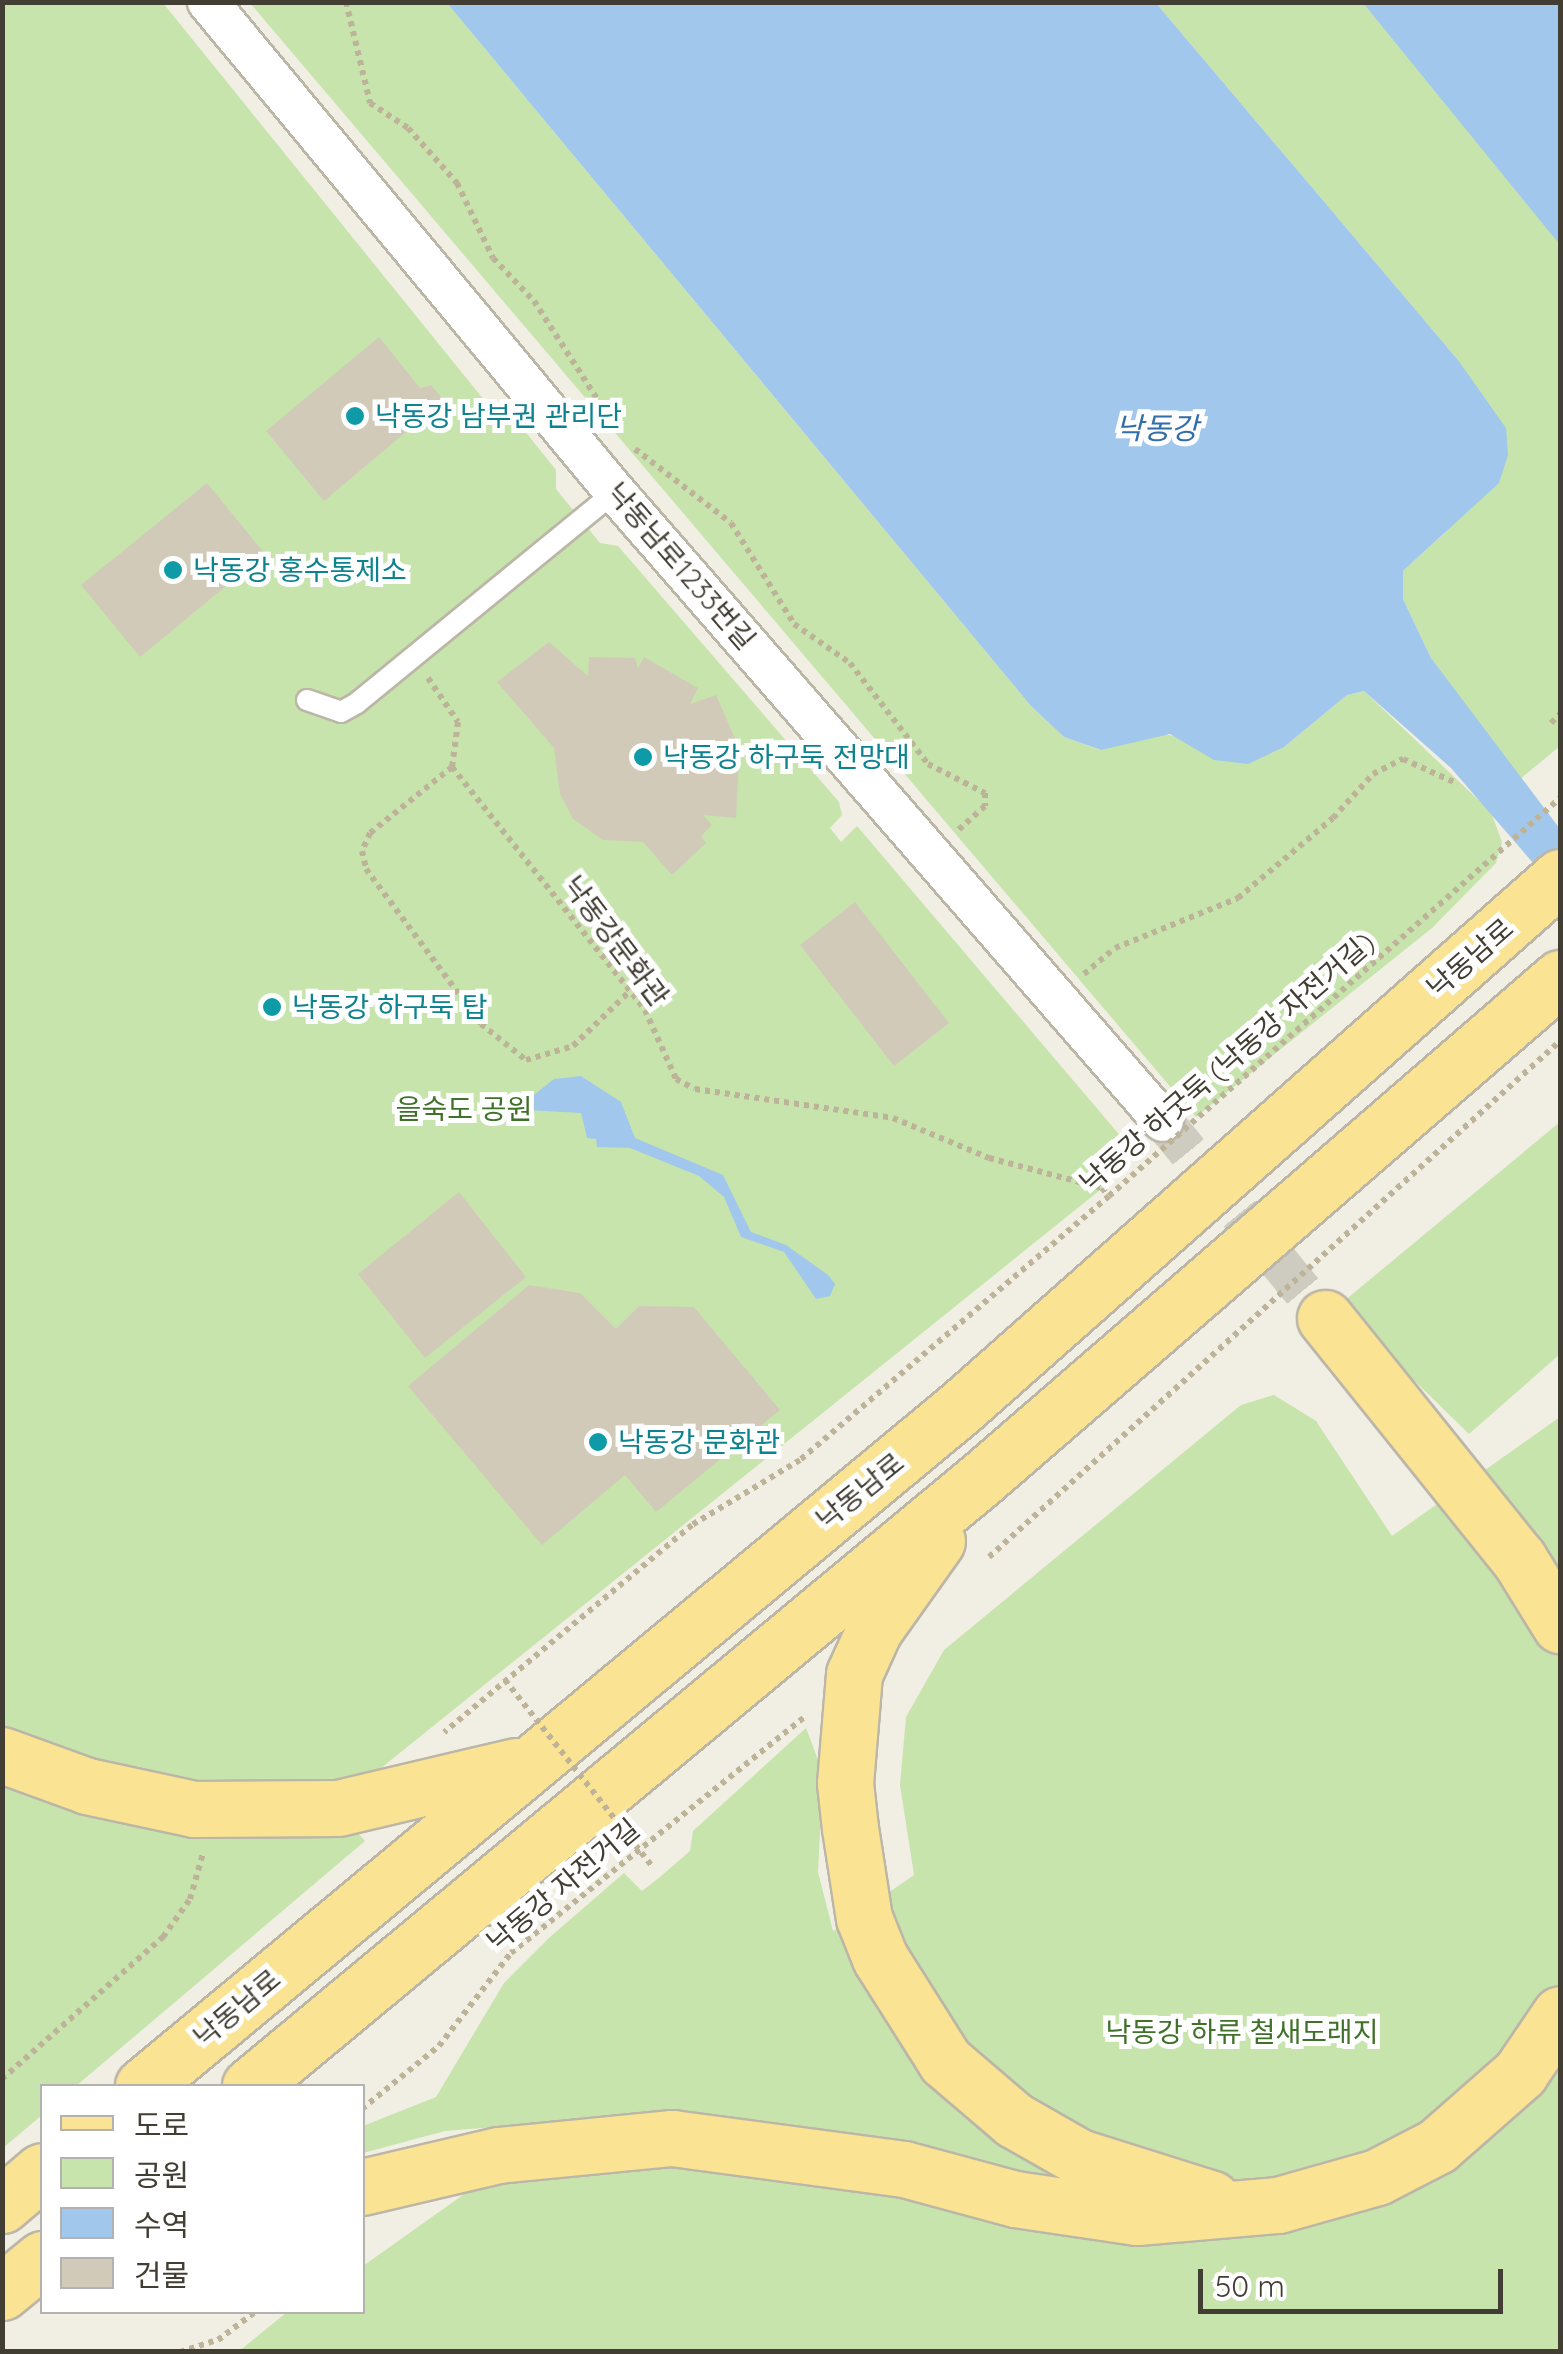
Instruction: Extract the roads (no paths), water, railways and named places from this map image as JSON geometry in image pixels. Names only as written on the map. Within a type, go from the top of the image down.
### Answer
[{"type":"main road","name":"낙동남로","points":[[146,2084],[960,1408],[1542,893]]},
{"type":"main road","points":[[252,2084],[980,1480],[1560,978]]},
{"type":"main road","points":[[1325,1318],[1519,1560],[1560,1625]]},
{"type":"main road","points":[[980,1480],[874,1630],[854,1674],[846,1783],[864,1918],[916,2023],[974,2090],[1079,2157],[1239,2207]]},
{"type":"main road","points":[[2,1755],[140,1801],[209,1809],[338,1808],[529,1763]]},
{"type":"main road","points":[[365,2185],[498,2155],[672,2138],[885,2166],[1015,2199],[1137,2217],[1314,2198],[1377,2177],[1436,2146],[1520,2073],[1560,2014]]},
{"type":"main road","points":[[2,2205],[40,2173]]},
{"type":"main road","points":[[2,2292],[40,2261]]},
{"type":"main road","points":[[2,2320],[40,2306]]},
{"type":"street","name":"낙동남로1233번길","points":[[208,2],[615,492],[1163,1121]]},
{"type":"lane","points":[[307,700],[341,712],[414,658],[615,492]]},
{"type":"water","name":"낙동강","points":[[447,3],[1156,3],[1458,360],[1506,428],[1508,455],[1499,483],[1403,571],[1403,599],[1431,658],[1560,829],[1560,894],[1451,768],[1364,691],[1347,695],[1284,747],[1248,764],[1214,760],[1170,734],[1101,750],[1064,737],[1031,706]]},
{"type":"water","points":[[1363,3],[1560,3],[1560,242],[1556,240]]},
{"type":"water","points":[[581,1076],[621,1102],[635,1138],[723,1175],[751,1232],[786,1245],[828,1275],[835,1284],[830,1296],[816,1299],[784,1252],[741,1237],[724,1197],[699,1176],[630,1148],[597,1147],[596,1139],[587,1138],[581,1113],[527,1110],[530,1098],[554,1079]]},
{"type":"tunnel","points":[[1163,1121],[1325,1318]]},
{"type":"place","name":"낙동강 남부권 관리단","points":[[355,416]]},
{"type":"place","name":"낙동강 홍수통제소","points":[[173,570]]},
{"type":"place","name":"낙동강 하구둑 전망대","points":[[643,757]]},
{"type":"place","name":"낙동강 하구둑 탑","points":[[272,1007]]},
{"type":"place","name":"낙동강 문화관","points":[[598,1442]]},
{"type":"park label","name":"을숙도 공원","points":[[464,1109]]},
{"type":"park label","name":"낙동강 하류 철새도래지","points":[[1242,2032]]}]
